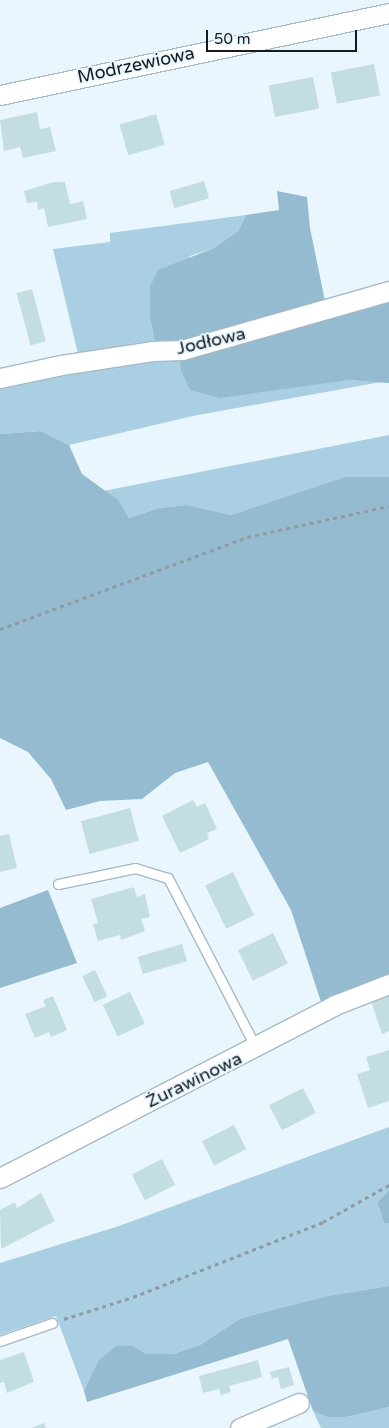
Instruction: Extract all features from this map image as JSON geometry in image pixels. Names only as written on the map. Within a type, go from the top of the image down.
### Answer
[{"type":"street","name":"Modrzewiowa","points":[[0,95],[389,13]]},
{"type":"street","name":"Jodłowa","points":[[0,378],[61,365],[152,351],[182,350],[389,291]]},
{"type":"street","name":"Żurawinowa","points":[[0,1178],[256,1048],[335,1005],[389,984]]},
{"type":"street","points":[[240,1428],[299,1403]]},
{"type":"lane","points":[[58,884],[135,868],[168,878],[256,1048]]},
{"type":"lane","points":[[0,1341],[52,1323]]},
{"type":"path","points":[[0,629],[247,537],[389,506]]},
{"type":"path","points":[[52,1323],[133,1297],[323,1222],[389,1185]]},
{"type":"shaded area","points":[[277,191],[307,197],[310,228],[326,306],[156,347],[150,318],[150,287],[158,270],[214,248],[238,231],[246,215],[279,210]]},
{"type":"shaded area","points":[[246,215],[238,231],[214,248],[190,256],[150,318],[156,347],[79,358],[53,249],[110,242],[110,233]]},
{"type":"shaded area","points":[[389,297],[389,383],[348,380],[220,398],[190,390],[181,370],[180,355]]},
{"type":"shaded area","points":[[180,355],[348,380],[381,382],[193,416],[69,445],[41,431],[0,434],[0,384]]},
{"type":"shaded area","points":[[41,431],[69,445],[82,474],[118,500],[129,518],[159,508],[187,505],[231,515],[344,477],[389,477],[389,976],[322,1005],[291,910],[208,762],[175,773],[142,799],[100,801],[66,810],[51,779],[28,752],[0,738],[0,434]]},
{"type":"shaded area","points":[[389,435],[389,477],[344,477],[231,515],[187,505],[159,508],[129,518],[118,501],[103,491]]},
{"type":"shaded area","points":[[48,890],[77,963],[0,988],[0,908]]},
{"type":"shaded area","points":[[389,1127],[389,1190],[377,1202],[384,1223],[389,1223],[389,1286],[327,1296],[241,1318],[200,1345],[173,1354],[147,1354],[133,1346],[90,1378],[84,1391],[56,1316],[0,1335],[0,1263],[119,1226]]},
{"type":"shaded area","points":[[389,1190],[389,1223],[384,1223],[377,1202]]},
{"type":"shaded area","points":[[389,1286],[389,1407],[346,1417],[327,1417],[313,1411],[288,1339],[87,1402],[84,1391],[99,1360],[116,1346],[133,1346],[147,1354],[173,1354],[200,1345],[241,1318],[327,1296]]},
{"type":"shaded area","points":[[389,1407],[389,1428],[321,1428],[313,1411],[327,1417],[346,1417]]},
{"type":"building","points":[[374,64],[380,95],[337,104],[331,72]]},
{"type":"building","points":[[313,77],[319,108],[275,117],[269,86]]},
{"type":"building","points":[[37,112],[40,129],[50,127],[56,151],[23,158],[20,147],[4,151],[0,120]]},
{"type":"building","points":[[156,114],[165,145],[128,155],[119,124]]},
{"type":"building","points":[[204,181],[209,198],[174,208],[169,191]]},
{"type":"building","points":[[54,182],[65,182],[70,204],[83,201],[87,219],[48,227],[44,208],[38,210],[37,202],[27,203],[24,191]]},
{"type":"building","points":[[32,289],[46,341],[31,345],[17,293]]},
{"type":"building","points":[[193,800],[197,807],[205,803],[217,829],[207,833],[209,839],[180,853],[162,816]]},
{"type":"building","points":[[130,808],[139,841],[90,854],[81,821]]},
{"type":"building","points":[[9,834],[17,868],[0,872],[0,836]]},
{"type":"building","points":[[233,872],[254,915],[226,929],[205,886]]},
{"type":"building","points":[[134,887],[137,897],[145,894],[150,917],[141,919],[145,931],[121,940],[120,935],[98,941],[93,924],[98,923],[91,899]]},
{"type":"building","points":[[273,933],[288,964],[253,981],[238,950]]},
{"type":"building","points":[[182,944],[187,961],[143,974],[138,957]]},
{"type":"building","points":[[95,970],[107,996],[95,1002],[82,976]]},
{"type":"building","points":[[130,992],[145,1024],[118,1036],[103,1005]]},
{"type":"building","points":[[389,994],[389,1031],[382,1034],[371,1001]]},
{"type":"building","points":[[53,996],[67,1030],[51,1037],[49,1032],[35,1038],[25,1014],[46,1006],[43,1000]]},
{"type":"building","points":[[389,1050],[389,1101],[368,1108],[357,1074],[370,1070],[366,1057]]},
{"type":"building","points":[[303,1088],[316,1113],[282,1130],[269,1105]]},
{"type":"building","points":[[234,1125],[246,1149],[214,1165],[202,1141]]},
{"type":"building","points":[[162,1159],[175,1185],[145,1200],[132,1174]]},
{"type":"building","points":[[41,1193],[55,1221],[1,1249],[0,1210],[15,1202],[17,1208]]},
{"type":"building","points":[[24,1352],[34,1382],[7,1393],[4,1382],[0,1383],[0,1360]]},
{"type":"building","points":[[258,1360],[262,1377],[229,1386],[231,1392],[221,1395],[219,1389],[203,1393],[199,1376]]},
{"type":"building","points":[[289,1367],[294,1385],[281,1389],[278,1377],[272,1379],[270,1372]]},
{"type":"building","points":[[44,1423],[46,1428],[31,1428]]}]
